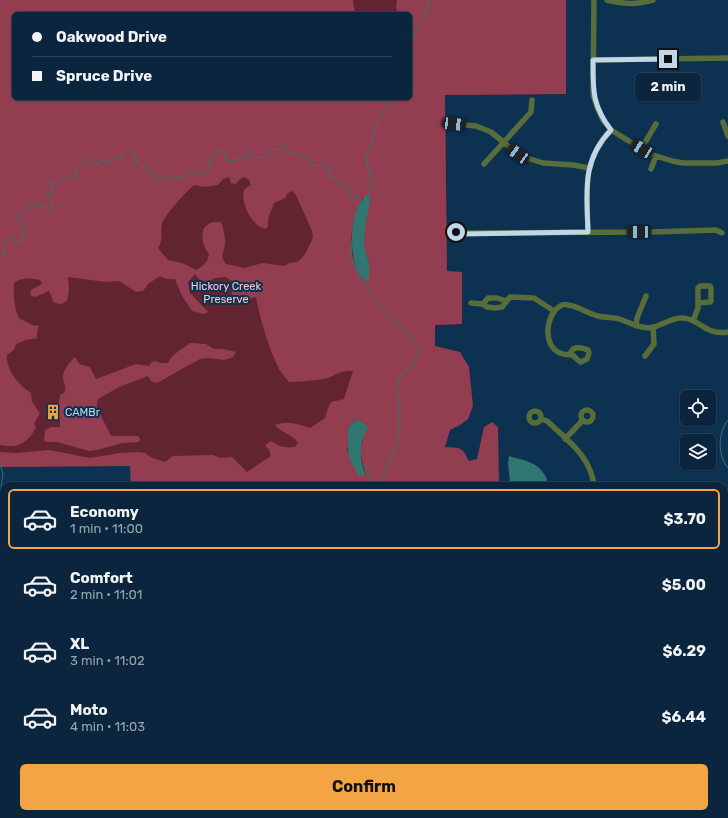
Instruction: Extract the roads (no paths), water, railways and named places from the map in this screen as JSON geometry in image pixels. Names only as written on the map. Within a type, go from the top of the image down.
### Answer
[{"type":"street","points":[[594,0],[593,95],[603,120],[611,130],[642,149],[672,162],[717,163],[728,161]]},
{"type":"street","points":[[607,0],[635,4],[653,0]]},
{"type":"street","points":[[593,60],[728,58]]},
{"type":"street","points":[[484,164],[531,112],[532,100]]},
{"type":"street","points":[[723,122],[728,136]]},
{"type":"street","points":[[454,124],[476,126],[490,132],[518,154],[543,163],[573,165],[589,168]]},
{"type":"street","points":[[642,149],[656,124]]},
{"type":"street","points":[[588,232],[587,184],[589,168],[596,149],[603,138],[611,130]]},
{"type":"street","points":[[651,169],[656,156]]},
{"type":"street","points":[[456,232],[461,234],[716,230],[722,233]]},
{"type":"street","points":[[636,326],[637,318],[646,296]]},
{"type":"street","points":[[471,303],[483,304],[487,307],[495,308],[502,307],[510,297],[534,298],[554,310]]},
{"type":"street","points":[[483,304],[488,298],[497,298],[506,301]]},
{"type":"street","points":[[693,321],[697,312],[698,303]]},
{"type":"street","points":[[570,354],[563,354],[555,351],[550,343],[548,335],[548,326],[554,310],[563,305],[572,306],[604,318],[618,319],[636,326],[653,327],[676,318],[684,318],[720,334],[728,332]]},
{"type":"street","points":[[645,356],[654,344],[653,327]]},
{"type":"street","points":[[541,419],[547,421],[586,460],[592,472],[593,482]]},
{"type":"street","points":[[565,439],[583,420]]},
{"type":"waterway","points":[[412,38],[426,12],[429,0]]},
{"type":"waterway","points":[[369,194],[372,188],[366,155],[372,142],[377,122],[389,100]]},
{"type":"waterway","points":[[0,255],[4,255],[5,245],[10,236],[15,242],[21,241],[26,229],[19,221],[17,216],[28,210],[31,203],[49,209],[53,206],[46,195],[48,193],[53,193],[54,189],[49,183],[50,181],[61,182],[67,178],[76,176],[75,170],[81,165],[86,164],[89,159],[92,158],[94,165],[96,166],[97,163],[103,160],[111,162],[116,158],[123,157],[122,152],[132,151],[137,162],[141,166],[147,166],[147,171],[156,174],[156,180],[158,182],[160,179],[175,179],[177,176],[184,178],[190,171],[193,172],[195,170],[204,175],[211,167],[209,163],[215,152],[222,151],[226,154],[225,159],[228,161],[246,157],[249,151],[254,157],[262,158],[271,155],[270,151],[273,149],[279,150],[283,145],[285,145],[287,151],[308,158],[312,166],[321,165],[330,167],[328,173],[329,177],[332,177],[347,188],[351,188],[353,190],[349,193],[351,198],[357,196],[359,200],[362,200]]},
{"type":"waterway","points":[[352,240],[351,257],[357,274],[389,318],[409,335],[419,350],[413,365],[401,374],[397,385],[400,417],[398,443],[381,482]]},
{"type":"waterway","points":[[728,420],[722,431],[720,444],[722,457],[728,468]]},
{"type":"waterway","points":[[0,464],[3,474],[2,482]]},
{"type":"waterway","points":[[363,465],[366,465],[369,482]]},
{"type":"place","name":"CAMBr","points":[[53,412]]},
{"type":"park label","name":"Hickory Creek Preserve","points":[[226,292]]}]
